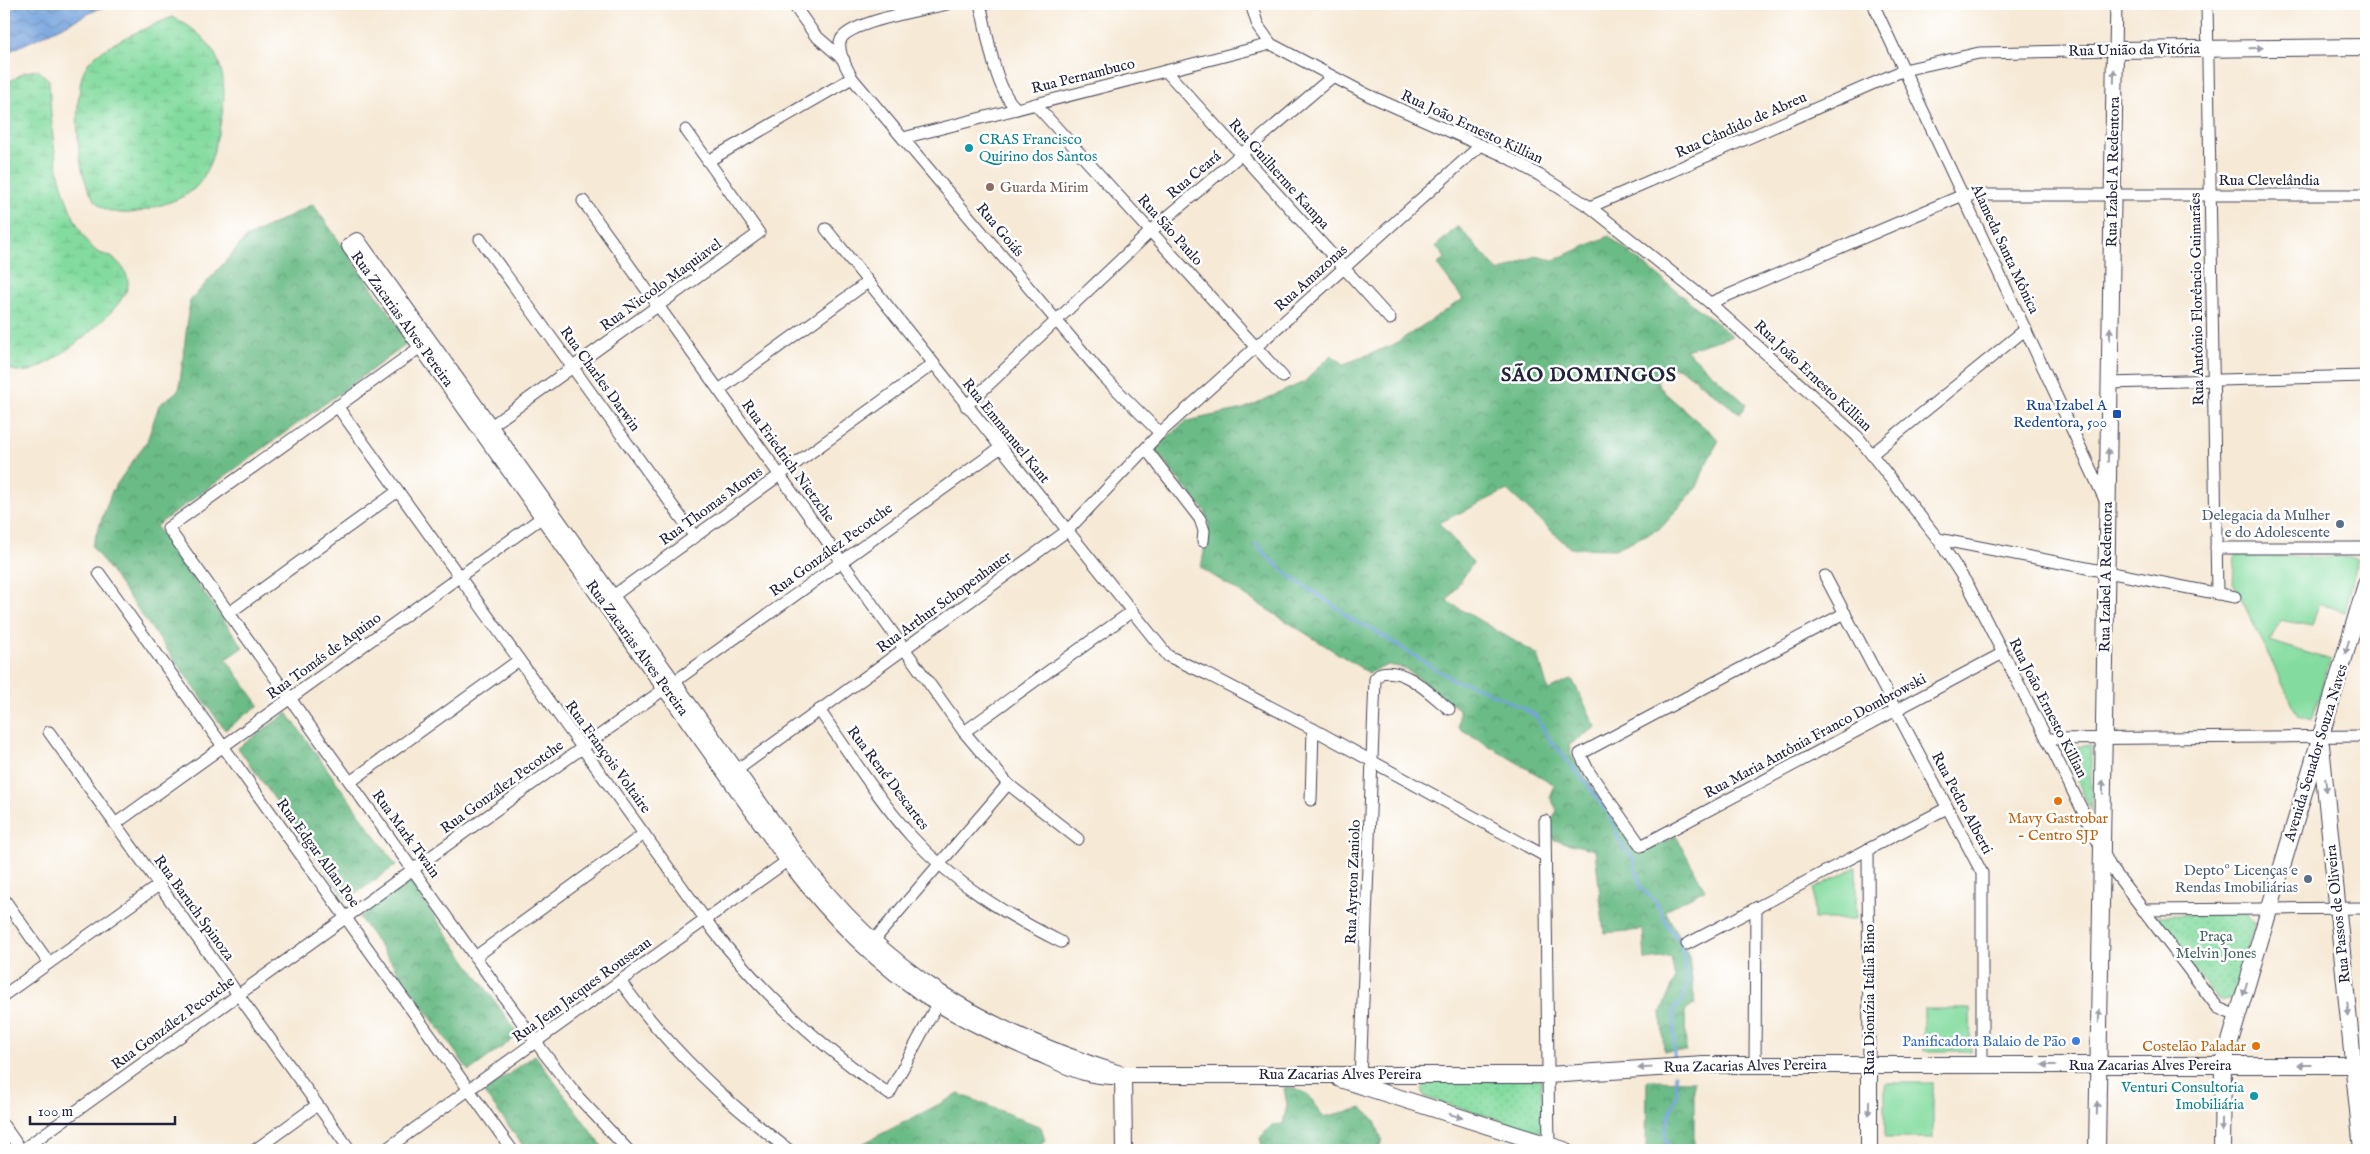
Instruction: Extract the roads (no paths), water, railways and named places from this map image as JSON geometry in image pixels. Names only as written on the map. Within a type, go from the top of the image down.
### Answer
[{"type":"main road","name":"Rua União da Vitória","points":[[2115,50],[2366,47]]},
{"type":"main road","name":"Rua Izabel A Redentora","points":[[2097,1150],[2115,50]]},
{"type":"main road","name":"Rua Zacarias Alves Pereira","points":[[425,343],[350,246],[357,241],[486,430],[792,858],[869,946],[906,971],[940,999],[1073,1059],[1123,1076],[1324,1074],[1360,1080],[1403,1099],[1548,1148],[1564,1150]]},
{"type":"main road","name":"Avenida Senador Souza Naves","points":[[2222,1150],[2223,1065],[2366,584]]},
{"type":"main road","name":"Rua Passos de Oliveira","points":[[2321,737],[2338,908],[2360,1065],[2362,1150]]},
{"type":"main road","name":"Rua Dionízia Itália Bino","points":[[1869,1065],[1869,1150]]},
{"type":"main road","name":"Rua Zacarias Alves Pereira","points":[[1360,1080],[1407,1074],[1548,1075],[1688,1066],[2360,1065]]},
{"type":"main road","points":[[1403,1099],[1413,1088],[1407,1074]]},
{"type":"main road","points":[[1427,1107],[1420,1098],[1418,1087],[1422,1080],[1435,1074]]},
{"type":"main road","points":[[1123,1076],[1124,1150]]},
{"type":"street","points":[[793,4],[815,35],[844,60]]},
{"type":"street","name":"Rua Goiás","points":[[947,4],[866,23],[844,34],[840,41],[844,60],[852,78],[1110,384],[1160,433]]},
{"type":"street","points":[[980,4],[1001,84],[1010,103],[1017,109]]},
{"type":"street","name":"Rua João Ernesto Killian","points":[[1251,4],[1258,26],[1271,44],[1332,77],[1482,145],[1539,174],[1590,207],[1710,302],[1840,419],[1872,454],[1938,539],[1969,587],[2048,739],[2102,853],[2218,1008],[2237,1016]]},
{"type":"street","name":"Rua Izabel A Redentora","points":[[2115,50],[2116,4]]},
{"type":"street","name":"Rua Antônio Florêncio Guimarães","points":[[2207,4],[2217,594]]},
{"type":"street","name":"Alameda Santa Mônica","points":[[1874,8],[2107,503]]},
{"type":"street","name":"Rua Pernambuco","points":[[903,138],[1271,44]]},
{"type":"street","name":"Rua União da Vitória","points":[[1904,70],[1979,53],[2115,50]]},
{"type":"street","name":"Rua Cândido de Abreu","points":[[1590,207],[1904,70]]},
{"type":"street","name":"Rua Guilherme Kampa","points":[[1166,71],[1390,319]]},
{"type":"street","name":"Rua Ceará","points":[[966,406],[1151,232],[1332,77]]},
{"type":"street","points":[[686,130],[708,161],[852,78]]},
{"type":"street","name":"Rua São Paulo","points":[[1035,104],[1283,377]]},
{"type":"street","name":"Rua Amazonas","points":[[1160,433],[1482,145]]},
{"type":"street","name":"Rua Niccolo Maquiavel","points":[[486,430],[759,233],[708,161]]},
{"type":"street","points":[[1710,302],[1963,195]]},
{"type":"street","name":"Rua Clevelândia","points":[[1963,195],[2366,195]]},
{"type":"street","name":"Rua Friedrich Nietzche","points":[[584,201],[964,732],[1008,784],[1078,839]]},
{"type":"street","name":"Rua Emmanuel Kant","points":[[826,229],[1163,652],[1174,660],[1209,675],[1313,729]]},
{"type":"street","name":"Rua Charles Darwin","points":[[480,239],[695,537]]},
{"type":"street","points":[[719,390],[868,282]]},
{"type":"street","points":[[1872,454],[2026,329]]},
{"type":"street","points":[[338,406],[425,343]]},
{"type":"street","name":"Rua Thomas Morus","points":[[608,600],[933,364]]},
{"type":"street","points":[[2109,383],[2366,376]]},
{"type":"street","name":"Rua François Voltaire","points":[[338,406],[706,920],[751,976],[797,1023],[821,1044],[888,1094],[940,999]]},
{"type":"street","name":"Rua Mark Twain","points":[[338,406],[168,528],[536,1042],[580,1098],[628,1150]]},
{"type":"street","name":"Rua Arthur Schopenhauer","points":[[732,773],[1067,531],[1160,433]]},
{"type":"street","name":"Rua González Pecotche","points":[[21,1150],[1000,448]]},
{"type":"street","points":[[1146,448],[1200,519],[1204,531],[1203,541]]},
{"type":"street","points":[[229,613],[398,491]]},
{"type":"street","name":"Rua Tomás de Aquino","points":[[115,824],[547,514]]},
{"type":"street","points":[[1938,539],[2235,597]]},
{"type":"street","points":[[2216,548],[2366,548]]},
{"type":"street","name":"Rua Edgar Allan Poe","points":[[98,573],[512,1150]]},
{"type":"street","name":"Rua Pedro Alberti","points":[[1825,576],[1982,873],[1982,1065]]},
{"type":"street","points":[[964,732],[1131,612]]},
{"type":"street","name":"Rua Maria Antônia Franco Dombrowski","points":[[1844,613],[1580,754],[1588,772],[1641,846],[2003,653]]},
{"type":"street","points":[[350,782],[519,660]]},
{"type":"street","name":"Rua Ayrton Zaniolo","points":[[1360,1080],[1375,679],[1381,673],[1396,673],[1418,685],[1449,709]]},
{"type":"street","name":"Rua René Descartes","points":[[819,710],[898,820],[940,864],[989,904],[1061,942]]},
{"type":"street","points":[[1311,800],[1313,729],[1545,856]]},
{"type":"street","name":"Rua Baruch Spinoza","points":[[49,732],[350,1150]]},
{"type":"street","points":[[2048,739],[2366,736]]},
{"type":"street","points":[[869,946],[1008,784]]},
{"type":"street","points":[[1687,944],[1948,808]]},
{"type":"street","points":[[1545,821],[1548,1148]]},
{"type":"street","points":[[475,957],[644,834]]},
{"type":"street","name":"Rua Dionízia Itália Bino","points":[[1868,849],[1869,1065]]},
{"type":"street","name":"Rua Jean Jacques Rousseau","points":[[385,1150],[792,858]]},
{"type":"street","points":[[4,995],[159,885]]},
{"type":"street","points":[[4,899],[50,963]]},
{"type":"street","points":[[1755,1065],[1756,908]]},
{"type":"street","points":[[2143,910],[2366,908]]},
{"type":"street","points":[[620,981],[656,1026],[706,1082],[729,1103],[789,1150]]},
{"type":"street","points":[[255,1150],[317,1105]]},
{"type":"street","points":[[4,1126],[21,1150]]},
{"type":"water","points":[[22,4],[109,4],[4,54],[4,13]]},
{"type":"waterway","points":[[1256,544],[1283,570],[1353,620],[1367,626],[1457,682],[1468,683],[1521,707],[1536,716],[1551,741],[1587,784],[1610,817],[1622,846],[1633,857],[1641,888],[1655,901],[1670,929],[1680,941],[1685,960],[1687,983],[1683,1001],[1674,1008],[1674,1058]]},
{"type":"waterway","points":[[1671,1150],[1667,1142],[1665,1129],[1677,1094],[1675,1075]]},
{"type":"place","name":"CRAS Francisco Quirino dos Santos","points":[[969,148]]},
{"type":"place","name":"Guarda Mirim","points":[[990,187]]},
{"type":"place","name":"Rua Izabel A Redentora, 500","points":[[2117,414]]},
{"type":"place","name":"Delegacia da Mulher e do Adolescente","points":[[2340,524]]},
{"type":"place","name":"Mavy Gastrobar - Centro SJP","points":[[2058,801]]},
{"type":"place","name":"Deptoº Licenças e Rendas Imobiliárias","points":[[2308,879]]},
{"type":"place","name":"Panificadora Balaio de Pão","points":[[2076,1041]]},
{"type":"place","name":"Costelão Paladar","points":[[2256,1046]]},
{"type":"place","name":"Venturi Consultoria Imobiliária","points":[[2254,1096]]},
{"type":"district","name":"SÃO DOMINGOS","points":[[1589,375]]},
{"type":"park label","name":"Praça Melvin Jones","points":[[2216,944]]}]
